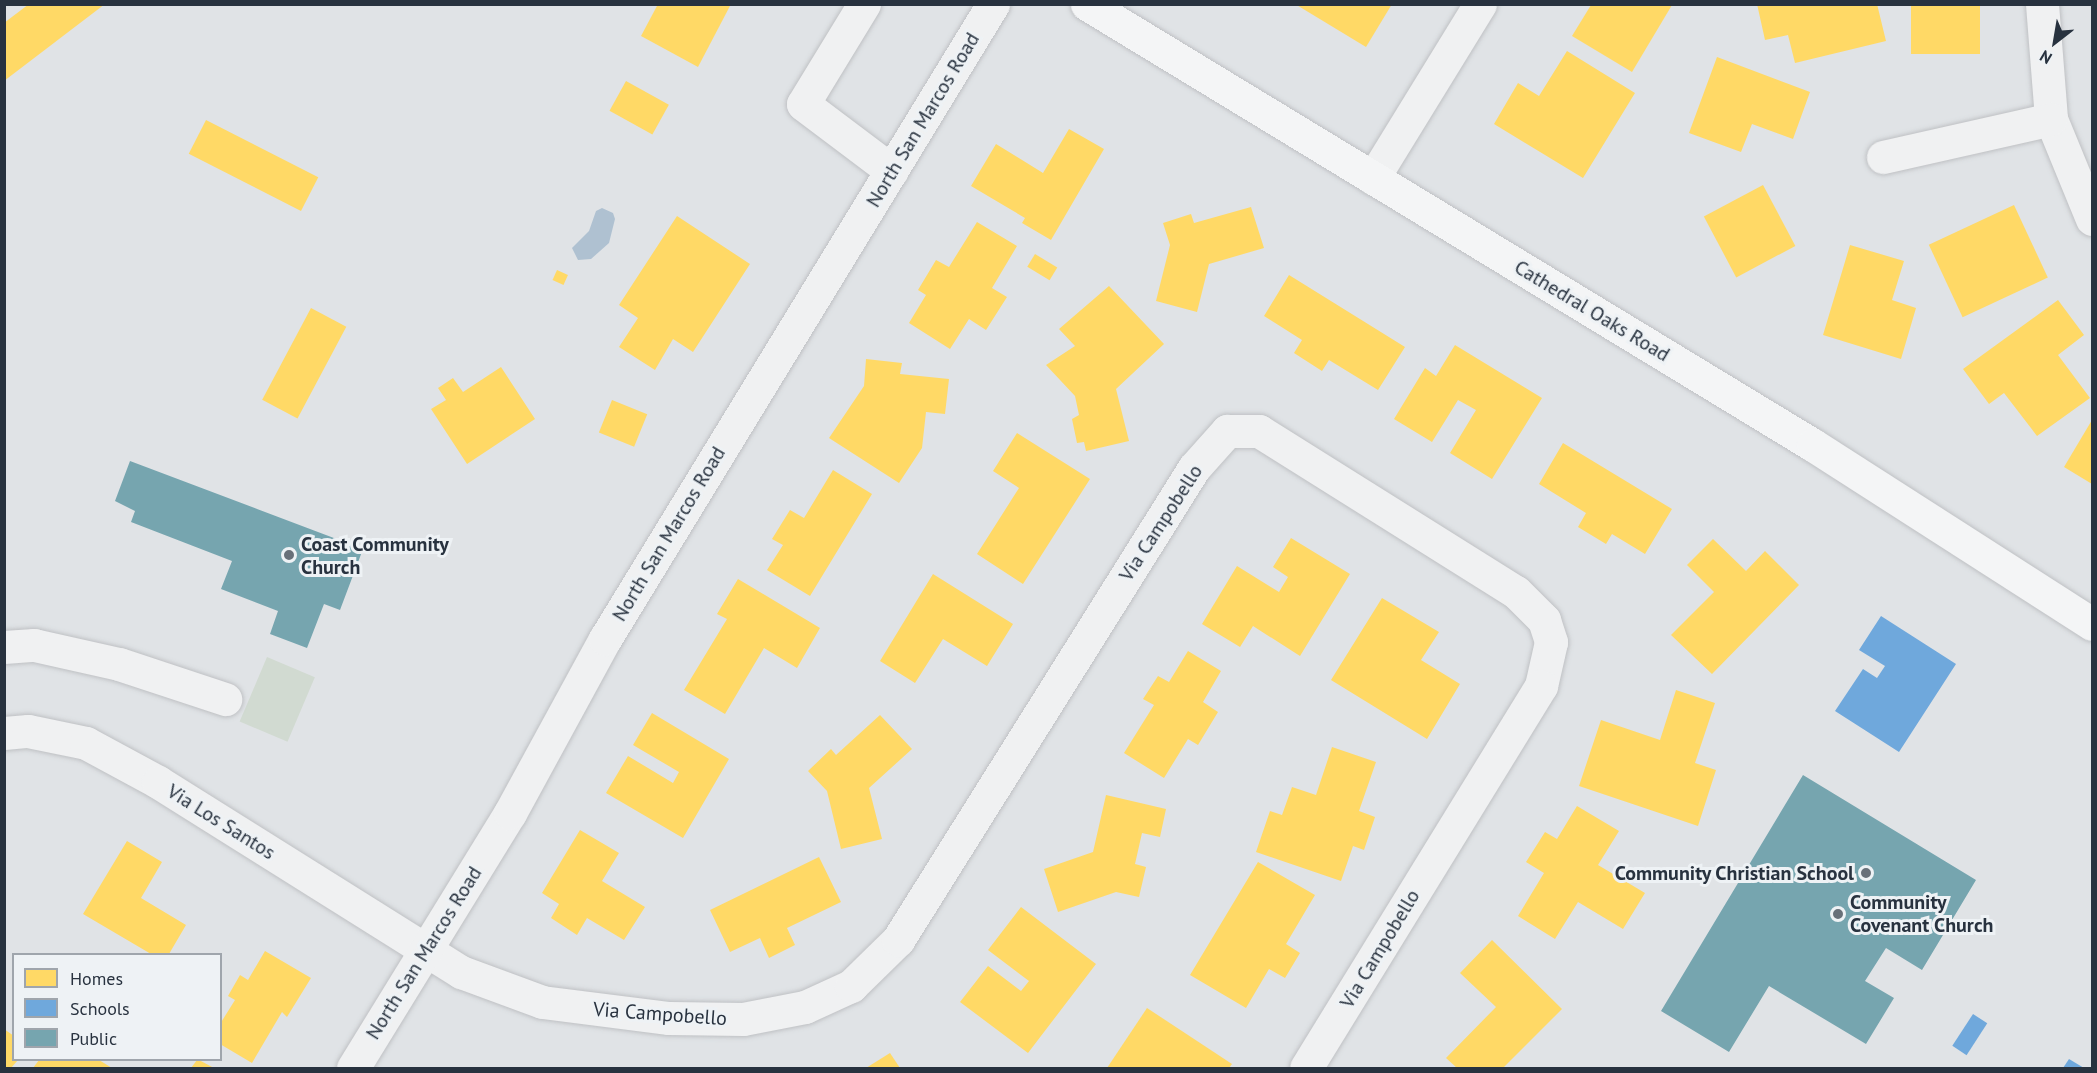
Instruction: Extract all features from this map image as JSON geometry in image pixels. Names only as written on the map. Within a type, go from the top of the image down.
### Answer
[{"type":"main road","name":"Cathedral Oaks Road","points":[[1088,4],[1813,445],[2092,624]]},
{"type":"street","points":[[864,4],[803,105],[892,171]]},
{"type":"street","name":"North San Marcos Road","points":[[353,1068],[510,813],[606,639],[993,4]]},
{"type":"street","points":[[1373,178],[1480,4]]},
{"type":"street","points":[[2042,4],[2050,119],[2092,219]]},
{"type":"street","points":[[1883,157],[2050,119]]},
{"type":"street","name":"Via Campobello","points":[[424,950],[475,979],[542,1002],[669,1018],[743,1019],[805,1007],[851,986],[898,940],[1194,468],[1227,431],[1259,431],[1516,592],[1544,620],[1551,642],[1541,686],[1306,1068]]},
{"type":"street","points":[[4,647],[34,645],[119,664],[225,699]]},
{"type":"street","name":"Via Los Santos","points":[[4,733],[28,731],[86,743],[158,782],[424,950]]},
{"type":"shaded area","points":[[267,657],[315,677],[288,742],[240,721]]},
{"type":"water","points":[[602,208],[613,213],[615,219],[609,243],[591,259],[578,260],[572,248],[589,231],[596,211]]},
{"type":"building: Homes","points":[[29,4],[105,4],[4,81],[4,23]]},
{"type":"building: Homes","points":[[658,4],[731,4],[698,67],[641,36]]},
{"type":"building: Homes","points":[[1295,4],[1392,4],[1366,47]]},
{"type":"building: Homes","points":[[1757,4],[1877,4],[1886,41],[1795,63],[1788,35],[1765,40]]},
{"type":"building: Homes","points":[[1911,4],[1980,4],[1980,54],[1911,54]]},
{"type":"building: Homes","points":[[1591,5],[1672,5],[1632,72],[1572,36]]},
{"type":"building: Homes","points":[[1567,51],[1635,93],[1583,178],[1494,124],[1518,83],[1539,96]]},
{"type":"building: Homes","points":[[1717,57],[1810,92],[1793,139],[1752,124],[1741,152],[1689,133]]},
{"type":"building: Homes","points":[[626,81],[669,105],[652,134],[610,111]]},
{"type":"building: Homes","points":[[206,120],[318,177],[301,211],[189,154]]},
{"type":"building: Homes","points":[[1069,129],[1104,149],[1051,240],[1022,223],[1025,218],[971,186],[996,144],[1043,173]]},
{"type":"building: Homes","points":[[1763,185],[1795,246],[1736,277],[1704,216]]},
{"type":"building: Homes","points":[[2014,205],[2048,278],[1963,317],[1929,245]]},
{"type":"building: Homes","points":[[1251,207],[1264,248],[1209,264],[1197,312],[1156,301],[1170,245],[1163,223],[1191,214],[1194,223]]},
{"type":"building: Homes","points":[[677,216],[750,264],[693,352],[673,339],[655,370],[619,347],[638,318],[619,305]]},
{"type":"building: Homes","points":[[977,222],[1017,246],[992,288],[1007,297],[986,330],[969,319],[950,349],[909,323],[926,295],[918,290],[936,260],[949,267]]},
{"type":"building: Homes","points":[[1850,245],[1904,261],[1892,300],[1916,308],[1901,359],[1823,335]]},
{"type":"building: Homes","points":[[1035,254],[1057,267],[1050,280],[1027,267]]},
{"type":"building: Homes","points":[[557,270],[568,275],[563,285],[553,280]]},
{"type":"building: Homes","points":[[1289,275],[1405,347],[1378,390],[1329,360],[1322,371],[1294,353],[1302,340],[1264,316]]},
{"type":"building: Homes","points":[[1109,286],[1164,344],[1116,389],[1129,441],[1086,451],[1084,442],[1077,443],[1072,419],[1079,415],[1075,396],[1046,365],[1075,346],[1059,329]]},
{"type":"building: Homes","points":[[2058,300],[2084,335],[2058,355],[2090,398],[2037,436],[2004,393],[1989,404],[1963,369]]},
{"type":"building: Homes","points":[[311,308],[346,327],[297,419],[262,400]]},
{"type":"building: Homes","points":[[1455,345],[1542,398],[1492,479],[1450,453],[1476,410],[1458,400],[1432,442],[1394,419],[1425,368],[1436,376]]},
{"type":"building: Homes","points":[[866,359],[902,363],[900,374],[949,379],[945,414],[926,412],[922,448],[899,483],[829,438],[864,386]]},
{"type":"building: Homes","points":[[501,367],[535,419],[467,464],[431,409],[446,400],[438,388],[453,378],[463,392]]},
{"type":"building: Homes","points":[[612,400],[647,414],[634,447],[599,432]]},
{"type":"building: Homes","points":[[2092,420],[2092,484],[2064,467]]},
{"type":"building: Homes","points":[[1017,433],[1090,479],[1023,584],[977,554],[1019,488],[993,471]]},
{"type":"building: Homes","points":[[1563,443],[1672,509],[1645,554],[1612,534],[1606,544],[1578,527],[1586,513],[1539,484]]},
{"type":"building: Homes","points":[[833,470],[872,494],[810,596],[767,570],[783,545],[772,539],[790,510],[804,518]]},
{"type":"building: Homes","points":[[1291,538],[1350,574],[1300,656],[1253,626],[1240,647],[1202,624],[1237,566],[1279,592],[1288,577],[1273,567]]},
{"type":"building: Homes","points":[[1713,539],[1746,571],[1765,551],[1799,585],[1712,674],[1671,635],[1714,592],[1687,565]]},
{"type":"building: Homes","points":[[933,574],[1013,624],[987,666],[943,639],[915,683],[880,661]]},
{"type":"building: Homes","points":[[738,579],[820,628],[797,668],[764,648],[725,714],[684,690],[727,619],[717,614]]},
{"type":"building: Homes","points":[[1382,598],[1439,632],[1421,660],[1460,684],[1427,739],[1331,680]]},
{"type":"building: Homes","points":[[1188,651],[1221,671],[1203,702],[1218,712],[1198,745],[1188,739],[1164,778],[1124,753],[1154,705],[1143,699],[1158,676],[1169,682]]},
{"type":"building: Homes","points":[[1676,690],[1715,703],[1695,763],[1716,770],[1698,826],[1579,786],[1601,720],[1660,740]]},
{"type":"building: Homes","points":[[652,713],[729,759],[683,838],[606,793],[628,756],[673,783],[679,772],[633,745]]},
{"type":"building: Homes","points":[[880,715],[912,749],[869,788],[882,839],[841,849],[827,791],[808,771],[831,749],[836,755]]},
{"type":"building: Homes","points":[[1332,747],[1376,762],[1359,811],[1375,817],[1364,850],[1353,846],[1341,881],[1256,852],[1270,811],[1282,815],[1292,787],[1316,795]]},
{"type":"building: Homes","points":[[1106,795],[1166,809],[1160,837],[1142,833],[1135,864],[1146,867],[1139,897],[1116,892],[1058,912],[1044,869],[1093,852]]},
{"type":"building: Homes","points":[[1577,806],[1619,831],[1598,865],[1645,893],[1623,929],[1578,902],[1555,939],[1518,916],[1544,873],[1526,862],[1545,832],[1557,839]]},
{"type":"building: Homes","points":[[580,830],[619,853],[602,881],[645,907],[624,940],[587,918],[577,935],[551,918],[559,904],[542,893]]},
{"type":"building: Homes","points":[[127,841],[162,862],[141,898],[186,925],[170,953],[149,953],[83,914]]},
{"type":"building: Homes","points":[[819,857],[841,902],[787,928],[795,945],[769,958],[760,938],[730,952],[710,910]]},
{"type":"building: Homes","points":[[1258,862],[1315,895],[1286,944],[1300,953],[1285,978],[1269,969],[1246,1008],[1190,975]]},
{"type":"building: Homes","points":[[1021,907],[1096,964],[1028,1053],[960,1002],[988,966],[1021,991],[1029,981],[988,950]]},
{"type":"building: Homes","points":[[1492,940],[1562,1009],[1503,1068],[1457,1068],[1446,1058],[1496,1007],[1460,973]]},
{"type":"building: Homes","points":[[265,951],[311,978],[287,1017],[282,1012],[252,1063],[222,1045],[222,1021],[235,1000],[228,996],[240,975],[248,980]]},
{"type":"building: Homes","points":[[1147,1008],[1232,1064],[1229,1068],[1107,1068]]},
{"type":"building: Homes","points":[[4,1029],[12,1035],[12,1061],[17,1061],[11,1068],[4,1068]]},
{"type":"building: Homes","points":[[890,1053],[900,1068],[866,1068]]},
{"type":"building: Homes","points":[[38,1061],[101,1061],[112,1068],[33,1068]]},
{"type":"building: Homes","points":[[196,1061],[201,1061],[214,1068],[191,1068]]},
{"type":"building: Schools","points":[[1881,616],[1956,664],[1899,752],[1835,711],[1863,669],[1877,678],[1885,666],[1859,650]]},
{"type":"building: Schools","points":[[1973,1014],[1987,1023],[1967,1055],[1952,1046]]},
{"type":"building: Schools","points":[[2069,1059],[2084,1068],[2063,1068]]},
{"type":"building: Public","name":"Coast Community Church","points":[[130,461],[363,549],[340,610],[324,604],[307,648],[270,634],[278,611],[221,589],[232,561],[131,522],[135,511],[115,501]]},
{"type":"building: Public","name":"Community Covenant Church","points":[[1803,775],[1976,880],[1922,970],[1886,948],[1865,981],[1894,998],[1866,1044],[1769,986],[1729,1052],[1661,1011]]},
{"type":"place","name":"Coast Community Church","points":[[289,555]]},
{"type":"place","name":"Community Christian School","points":[[1866,873]]},
{"type":"place","name":"Community Covenant Church","points":[[1838,914]]}]
